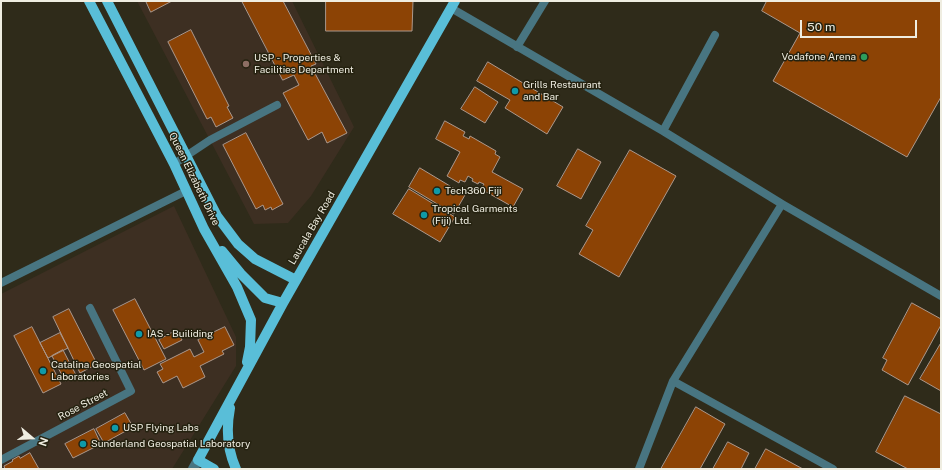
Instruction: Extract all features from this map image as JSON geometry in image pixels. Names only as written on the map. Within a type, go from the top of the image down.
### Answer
[{"type":"main road","name":"Queen Elizabeth Drive","points":[[89,1],[174,164],[204,229],[238,287],[252,320],[250,347],[244,373]]},
{"type":"main road","name":"Queen Elizabeth Drive","points":[[107,1],[217,216],[238,244],[255,260],[296,280]]},
{"type":"main road","name":"Laucala Bay Road","points":[[196,465],[232,400],[244,373],[283,303],[453,4]]},
{"type":"main road","points":[[204,229],[241,274],[265,298],[283,303]]},
{"type":"main road","points":[[232,400],[227,436],[236,469]]},
{"type":"main road","points":[[196,465],[213,469]]},
{"type":"lane","points":[[517,47],[545,1]]},
{"type":"lane","points":[[453,4],[517,47],[663,131],[782,204],[941,296]]},
{"type":"lane","points":[[663,131],[715,35]]},
{"type":"lane","points":[[174,164],[210,140],[277,105]]},
{"type":"lane","points":[[1,283],[186,191]]},
{"type":"lane","points":[[639,469],[673,381],[782,204]]},
{"type":"lane","name":"Rose Street","points":[[1,460],[131,391],[90,308]]},
{"type":"lane","points":[[673,381],[833,469]]},
{"type":"shaded area","name":"USP - Properties & Facilities Department","points":[[137,1],[292,1],[354,127],[311,196],[288,223],[254,224]]},
{"type":"shaded area","points":[[174,206],[236,337],[236,366],[172,469],[1,469],[1,294]]},
{"type":"building","points":[[146,1],[172,1],[151,12]]},
{"type":"building","points":[[242,1],[283,1],[316,64],[311,66],[347,133],[327,143],[322,132],[308,140],[283,93],[299,85],[294,75],[283,80]]},
{"type":"building","points":[[326,1],[413,1],[412,31],[326,31]]},
{"type":"building","name":"Vodafone Arena","points":[[767,1],[941,1],[941,97],[907,157],[773,81],[800,33],[762,11]]},
{"type":"building","points":[[191,30],[229,106],[227,107],[233,118],[216,127],[211,117],[207,119],[168,42]]},
{"type":"building","name":"Grills Restaurant and Bar","points":[[488,62],[563,107],[547,134],[505,108],[510,100],[477,81]]},
{"type":"building","points":[[475,87],[498,102],[485,123],[461,109]]},
{"type":"building","points":[[445,121],[465,132],[463,136],[469,139],[470,136],[496,151],[495,154],[500,157],[492,172],[523,189],[513,207],[481,189],[484,184],[479,182],[478,184],[472,181],[473,179],[468,176],[465,182],[460,180],[459,183],[447,176],[460,152],[436,139]]},
{"type":"building","points":[[246,133],[283,204],[272,210],[271,207],[265,210],[263,205],[256,209],[223,145]]},
{"type":"building","points":[[578,149],[601,162],[581,199],[557,186]]},
{"type":"building","points":[[630,150],[676,176],[619,277],[579,254],[593,230],[586,226]]},
{"type":"building","name":"Tech360 Fiji","points":[[420,168],[465,195],[454,214],[409,187]]},
{"type":"building","name":"Tropical Garments (Fiji) Ltd.","points":[[409,189],[455,217],[440,242],[393,214]]},
{"type":"building","name":"IAS - Builiding","points":[[135,299],[166,359],[144,370],[113,310]]},
{"type":"building","points":[[912,303],[941,319],[941,325],[908,385],[882,370],[887,360],[883,358]]},
{"type":"building","points":[[69,309],[97,364],[80,373],[53,317]]},
{"type":"building","name":"Catalina Geospatial Laboratories","points":[[32,327],[61,384],[43,393],[14,336]]},
{"type":"building","points":[[225,327],[234,345],[222,351],[224,354],[200,366],[205,377],[183,388],[177,376],[163,383],[157,372],[163,369],[160,364],[190,349],[194,357],[204,352],[198,340]]},
{"type":"building","points":[[177,330],[182,340],[164,349],[159,340]]},
{"type":"building","points":[[60,333],[68,348],[48,358],[40,343]]},
{"type":"building","points":[[941,343],[941,391],[920,379]]},
{"type":"building","points":[[63,350],[76,375],[65,381],[52,356]]},
{"type":"building","points":[[905,396],[941,414],[941,469],[908,469],[876,452]]},
{"type":"building","points":[[696,407],[725,424],[700,469],[661,469]]},
{"type":"building","name":"USP Flying Labs","points":[[125,413],[133,427],[104,443],[96,429]]},
{"type":"building","name":"Sunderland Geospatial Laboratory","points":[[94,429],[101,444],[73,458],[65,444]]},
{"type":"building","points":[[728,442],[749,453],[741,469],[713,469]]},
{"type":"building","points":[[766,449],[803,469],[755,469]]},
{"type":"building","points":[[30,453],[39,469],[5,469],[4,466],[13,461],[12,460]]},
{"type":"place","name":"Vodafone Arena","points":[[864,57]]},
{"type":"place","name":"USP - Properties & Facilities Department","points":[[246,64]]},
{"type":"place","name":"Grills Restaurant and Bar","points":[[515,91]]},
{"type":"place","name":"Tech360 Fiji","points":[[437,191]]},
{"type":"place","name":"Tropical Garments (Fiji) Ltd.","points":[[424,215]]},
{"type":"place","name":"IAS - Builiding","points":[[139,334]]},
{"type":"place","name":"Catalina Geospatial Laboratories","points":[[43,371]]},
{"type":"place","name":"USP Flying Labs","points":[[115,428]]},
{"type":"place","name":"Sunderland Geospatial Laboratory","points":[[83,444]]}]
